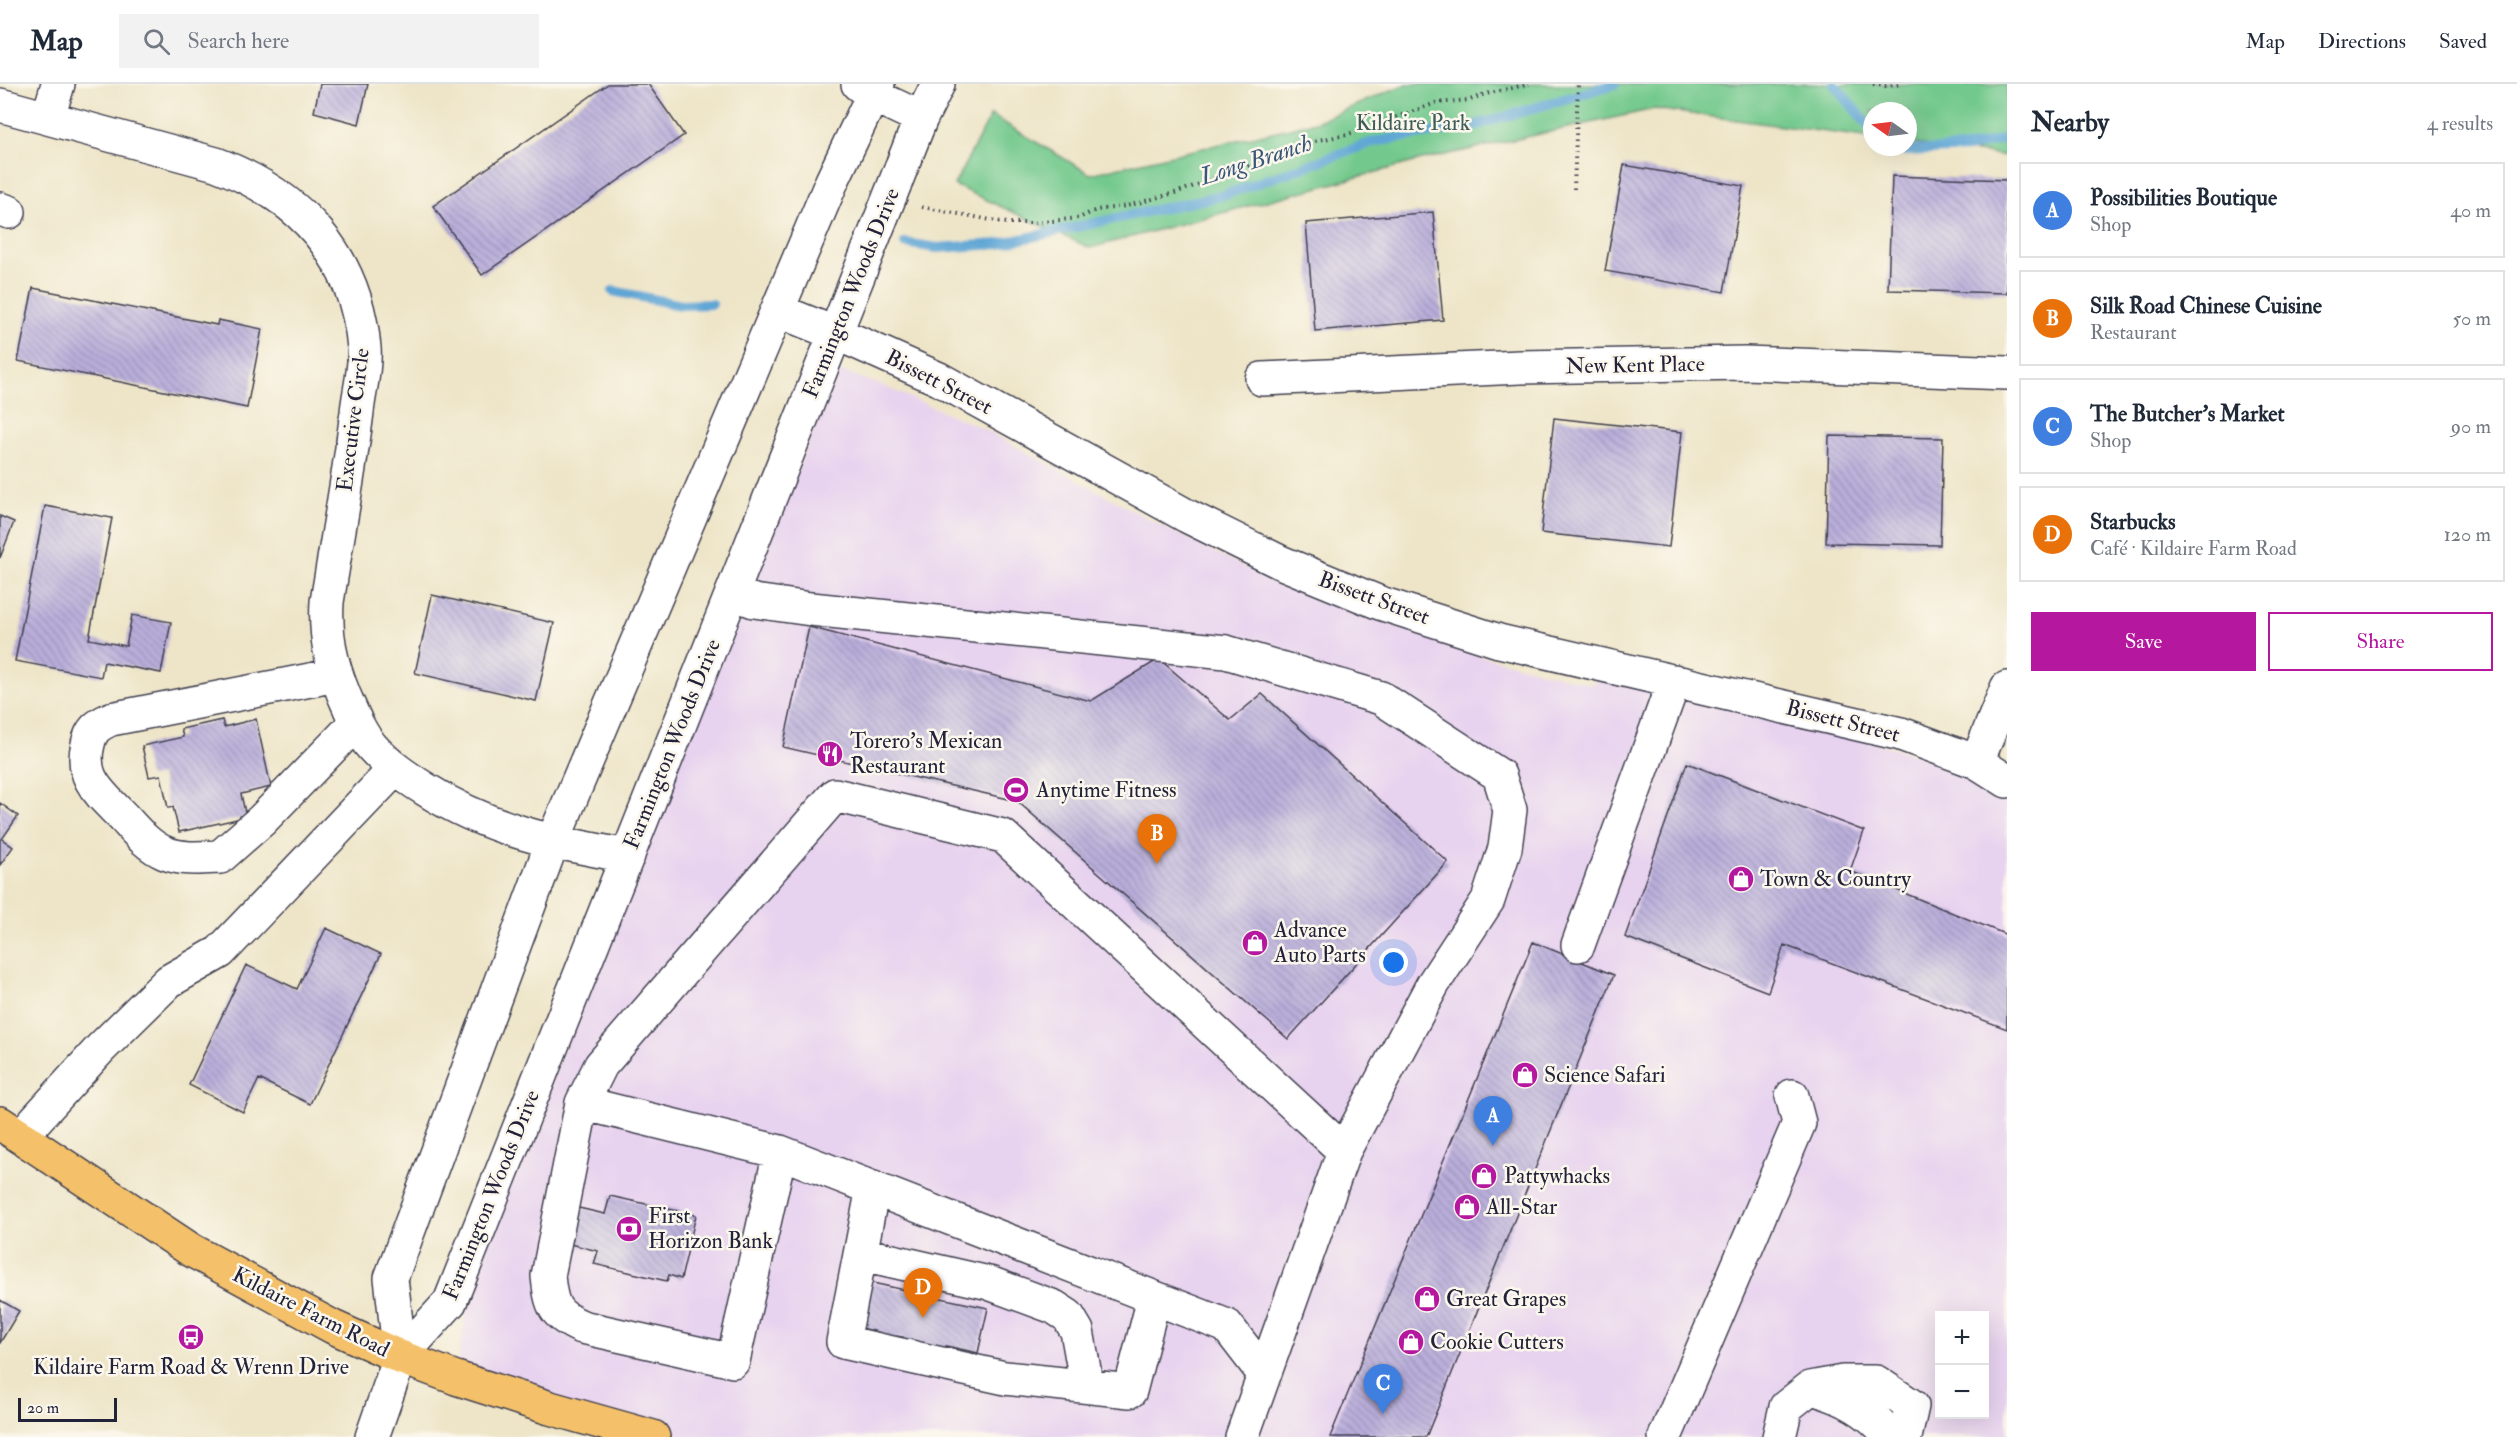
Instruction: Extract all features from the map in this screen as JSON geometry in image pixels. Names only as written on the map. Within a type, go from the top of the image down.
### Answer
[{"type":"main road","name":"Kildaire Farm Road","points":[[11,1129],[191,1250],[333,1327],[400,1357],[456,1378],[653,1437]]},
{"type":"street","points":[[48,118],[58,84]]},
{"type":"street","name":"Farmington Woods Drive","points":[[400,1357],[450,1302],[921,118],[938,84]]},
{"type":"street","points":[[372,1437],[400,1357],[391,1278],[552,843],[779,311],[870,88],[921,118]]},
{"type":"street","name":"Executive Circle","points":[[0,105],[216,164],[236,172],[290,204],[311,224],[329,247],[353,294],[364,351],[327,602],[325,630],[336,675],[356,723],[371,746],[394,770],[447,803],[490,824],[552,843],[628,856]]},
{"type":"street","name":"Bissett Street","points":[[779,311],[939,379],[1187,516],[1280,562],[1380,603],[1499,641],[1901,734],[1977,762],[2007,782]]},
{"type":"street","name":"New Kent Place","points":[[1262,379],[1520,367],[1745,363],[2007,373]]},
{"type":"street","points":[[732,593],[754,601],[811,609],[1226,652],[1381,698],[1498,775],[1510,810],[1504,848],[1488,900],[1433,984],[1344,1150],[1242,1437]]},
{"type":"street","points":[[336,675],[111,719],[97,725],[90,734],[84,757],[88,777],[146,842],[165,853],[184,858],[220,857],[262,820],[356,723]]},
{"type":"street","points":[[1578,945],[1674,681]]},
{"type":"street","points":[[1977,762],[2007,688]]},
{"type":"street","points":[[11,1129],[56,1095],[169,981],[220,952],[394,770]]},
{"type":"street","points":[[780,1152],[733,1361],[582,1328],[562,1318],[550,1301],[548,1276],[582,1103],[601,1065],[835,795],[1003,836],[1344,1150]]},
{"type":"street","points":[[1665,1437],[1799,1123],[1792,1096]]},
{"type":"street","points":[[582,1103],[780,1152],[1227,1326],[1264,1374]]},
{"type":"street","points":[[873,1188],[843,1341],[1005,1378],[1130,1391],[1154,1299]]},
{"type":"street","points":[[861,1254],[989,1283],[1054,1307],[1068,1316],[1077,1331],[1088,1386]]},
{"type":"street","points":[[1779,1437],[1786,1407],[1810,1388],[1843,1382],[1876,1382],[1912,1406],[1905,1437]]},
{"type":"street","points":[[1810,1388],[1841,1397],[1881,1424],[1890,1437]]},
{"type":"path","points":[[916,206],[1007,223],[1033,223],[1079,218],[1096,210],[1127,206],[1178,192],[1318,140],[1346,135],[1436,103],[1470,100],[1529,84]]},
{"type":"path","points":[[1574,189],[1578,84]]},
{"type":"path","points":[[1873,84],[1885,86],[1902,84]]},
{"type":"shaded area","points":[[838,370],[878,384],[984,429],[1154,522],[1248,569],[1358,613],[1478,655],[1593,685],[1602,664],[2007,781],[2007,1437],[682,1437],[550,1408],[456,1378],[470,1282]]},
{"type":"green space","name":"Kildaire Park","points":[[1406,84],[2007,84],[2007,156],[1917,144],[1917,102],[1863,102],[1863,137],[1654,109],[1422,160],[1090,248],[954,185],[991,115],[1090,174],[1316,122]]},
{"type":"building","points":[[320,84],[368,84],[359,124],[314,112]]},
{"type":"building","points":[[608,84],[648,84],[684,135],[482,275],[433,206]]},
{"type":"building","points":[[1624,165],[1743,186],[1724,292],[1605,271]]},
{"type":"building","points":[[1892,176],[2007,180],[2007,293],[1888,290]]},
{"type":"building","points":[[1433,212],[1443,320],[1315,331],[1306,223]]},
{"type":"building","points":[[33,288],[217,325],[218,320],[262,329],[247,408],[18,361]]},
{"type":"building","points":[[1554,418],[1682,432],[1669,547],[1541,533]]},
{"type":"building","points":[[1829,436],[1943,438],[1940,545],[1826,543]]},
{"type":"building","points":[[45,506],[112,518],[89,639],[126,646],[132,615],[171,622],[161,673],[104,662],[101,677],[15,661]]},
{"type":"building","points":[[0,516],[14,522],[0,558]]},
{"type":"building","points":[[432,595],[554,623],[536,701],[415,673]]},
{"type":"building","points":[[809,627],[1091,701],[1159,659],[1230,720],[1262,694],[1448,862],[1288,1039],[1017,801],[783,747]]},
{"type":"building","points":[[256,719],[271,787],[241,794],[246,817],[179,832],[173,807],[168,808],[161,775],[149,777],[142,746],[183,737],[181,729],[222,720],[224,727]]},
{"type":"building","points":[[1687,763],[1864,831],[1850,871],[2007,935],[2007,1029],[1784,945],[1768,992],[1625,937]]},
{"type":"building","points":[[0,803],[18,816],[2,839],[13,847],[0,865]]},
{"type":"building","points":[[326,928],[381,954],[310,1104],[259,1079],[243,1112],[189,1085],[246,965],[297,989]]},
{"type":"building","points":[[1533,942],[1614,975],[1426,1437],[1330,1437]]},
{"type":"building","name":"First Horizon Bank","points":[[610,1196],[696,1215],[681,1279],[669,1275],[667,1281],[594,1264],[598,1251],[562,1242],[570,1206],[605,1214]]},
{"type":"building","points":[[868,1282],[914,1292],[916,1285],[938,1290],[936,1297],[988,1308],[978,1353],[946,1346],[945,1353],[901,1343],[903,1337],[897,1336],[895,1343],[879,1339],[881,1333],[858,1327]]},
{"type":"building","points":[[0,1300],[19,1311],[0,1343]]},
{"type":"waterway","name":"Long Branch","points":[[905,243],[937,248],[998,244],[1224,195],[1373,142],[1477,125],[1615,84]]},
{"type":"waterway","name":"Long Branch","points":[[1834,84],[1863,119]]},
{"type":"waterway","name":"Long Branch","points":[[1917,150],[1968,148],[2007,138]]},
{"type":"waterway","name":"Long Branch","points":[[613,291],[681,305],[712,304]]},
{"type":"place","name":"Torero's Mexican Restaurant","points":[[830,754]]},
{"type":"place","name":"Anytime Fitness","points":[[1016,790]]},
{"type":"place","name":"Silk Road Chinese Cuisine","points":[[1157,864]]},
{"type":"place","name":"Town & Country","points":[[1741,879]]},
{"type":"place","name":"Advance Auto Parts","points":[[1255,943]]},
{"type":"place","name":"Science Safari","points":[[1525,1075]]},
{"type":"place","name":"Possibilities Boutique","points":[[1493,1146]]},
{"type":"place","name":"Pattywhacks","points":[[1484,1176]]},
{"type":"place","name":"All-Star","points":[[1467,1207]]},
{"type":"place","name":"First Horizon Bank","points":[[629,1229]]},
{"type":"place","name":"Great Grapes","points":[[1427,1299]]},
{"type":"place","name":"Starbucks","points":[[923,1318]]},
{"type":"place","name":"Kildaire Farm Road & Wrenn Drive","points":[[191,1337]]},
{"type":"place","name":"Cookie Cutters","points":[[1411,1342]]},
{"type":"place","name":"The Butcher's Market","points":[[1383,1414]]}]
